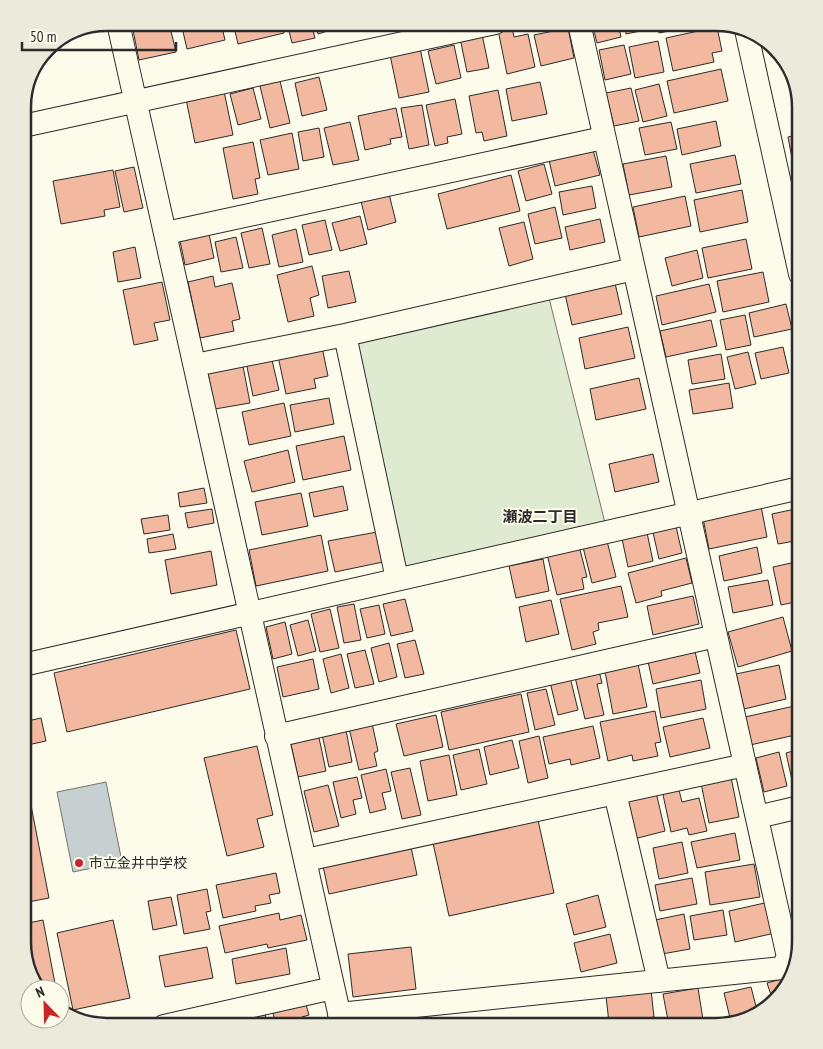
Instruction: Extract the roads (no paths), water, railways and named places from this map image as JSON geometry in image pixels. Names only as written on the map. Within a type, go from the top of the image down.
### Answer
[{"type":"street","points":[[120,31],[276,736],[306,860],[340,1018]]},
{"type":"street","points":[[31,124],[460,31]]},
{"type":"street","points":[[356,1018],[782,968],[788,957],[580,31]]},
{"type":"street","points":[[748,38],[792,238]]},
{"type":"street","points":[[166,234],[603,138]]},
{"type":"street","points":[[195,365],[345,335],[634,269]]},
{"type":"street","points":[[345,335],[397,579]]},
{"type":"street","points":[[31,663],[792,490]]},
{"type":"street","points":[[276,736],[716,636]]},
{"type":"street","points":[[306,860],[745,765]]},
{"type":"street","points":[[615,794],[659,981]]},
{"type":"street","points":[[757,817],[792,809]]},
{"type":"street","points":[[204,1018],[333,988]]},
{"type":"place","name":"市立金井中学校","points":[[79,863]]},
{"type":"district","name":"瀬波二丁目","points":[[540,516]]}]
